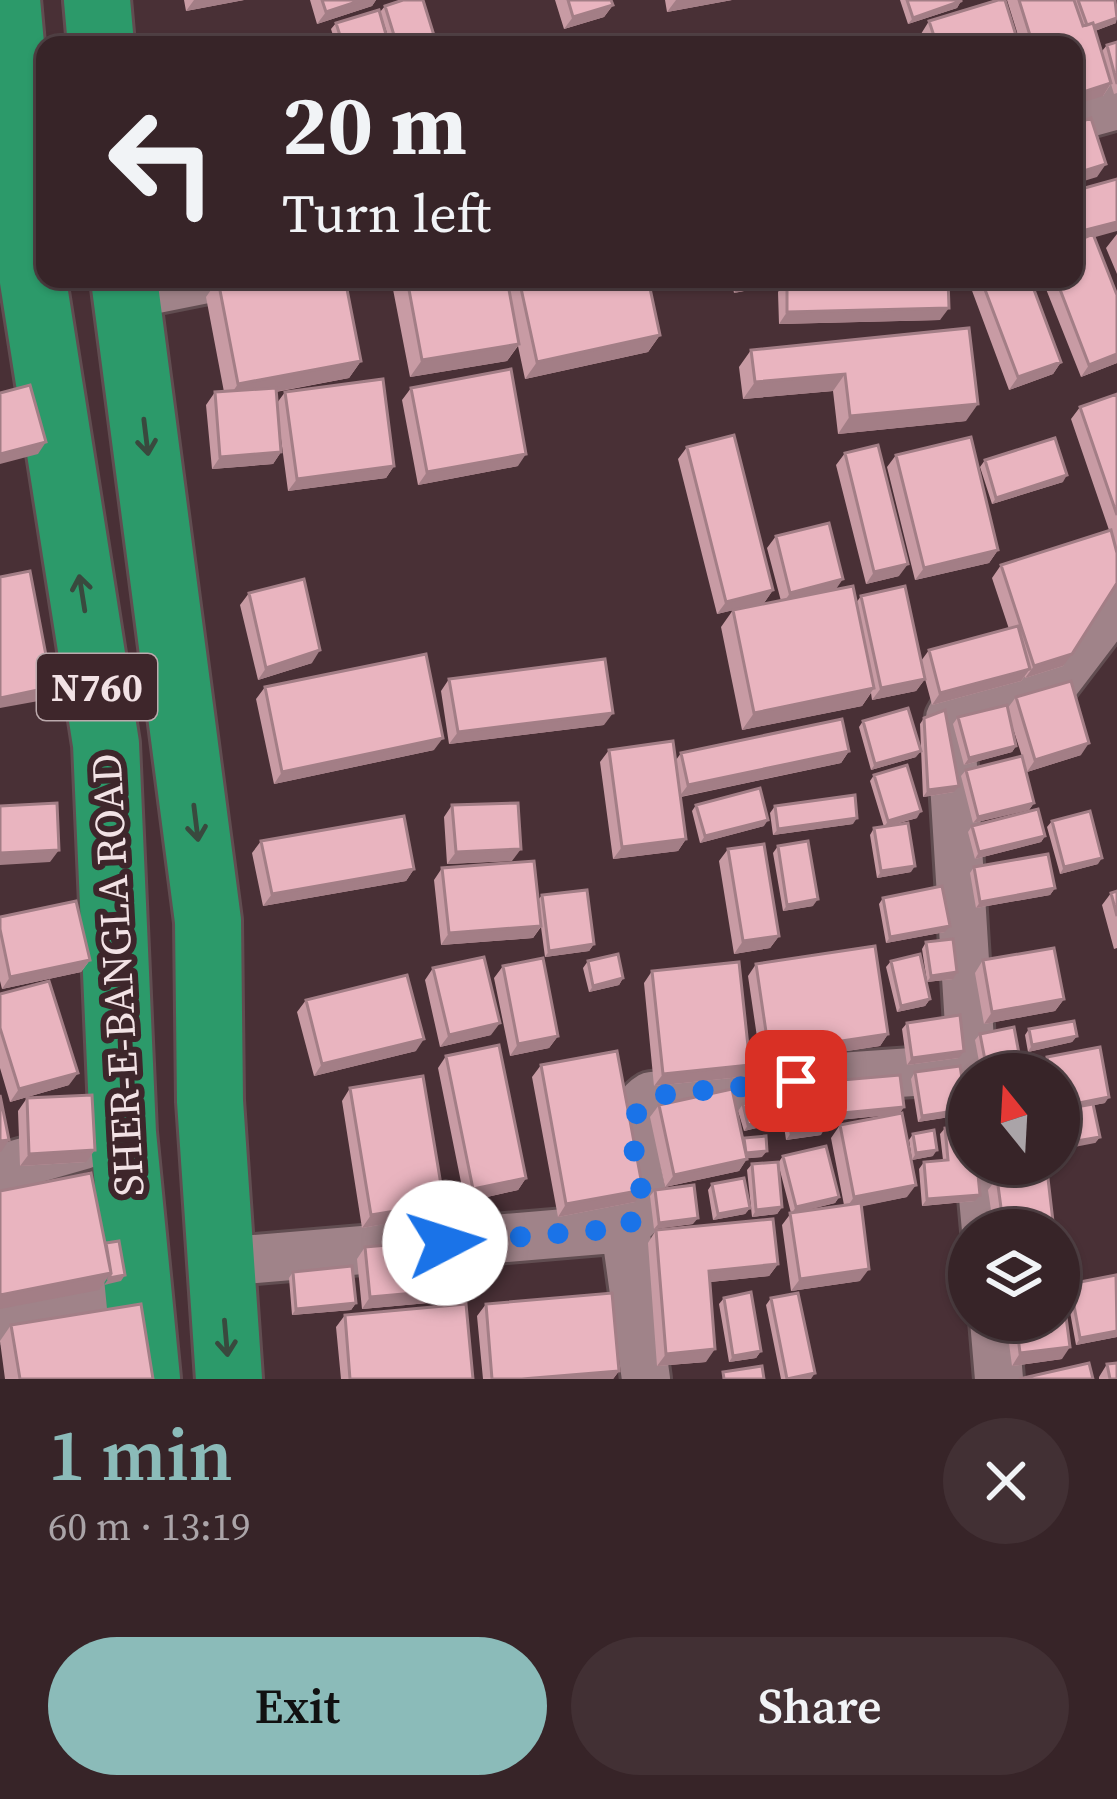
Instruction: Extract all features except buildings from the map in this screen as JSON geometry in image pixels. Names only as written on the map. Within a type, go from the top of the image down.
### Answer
[{"type":"highway","name":"SHER-E-BANGLA ROAD","points":[[7,0],[15,271],[50,389],[106,744],[123,1133],[147,1379]]},
{"type":"highway","points":[[97,0],[100,36]]},
{"type":"highway","name":"SHER-E-BANGLA ROAD","points":[[126,288],[208,921],[211,1101],[230,1379]]},
{"type":"highway","points":[[50,389],[137,368]]},
{"type":"street","points":[[1083,114],[1117,105]]},
{"type":"street","points":[[970,1053],[950,718],[954,711],[1056,682],[1117,602]]},
{"type":"street","points":[[219,1262],[625,1228],[643,1202],[632,1118],[638,1104],[651,1096],[948,1073]]},
{"type":"street","points":[[0,1169],[123,1133]]},
{"type":"street","points":[[625,1228],[646,1379]]},
{"type":"street","points":[[0,1318],[136,1285]]},
{"type":"street","points":[[996,1341],[999,1379]]},
{"type":"route","points":[[445,1243],[625,1228],[643,1202],[632,1118],[638,1104],[651,1096],[796,1081]]}]
